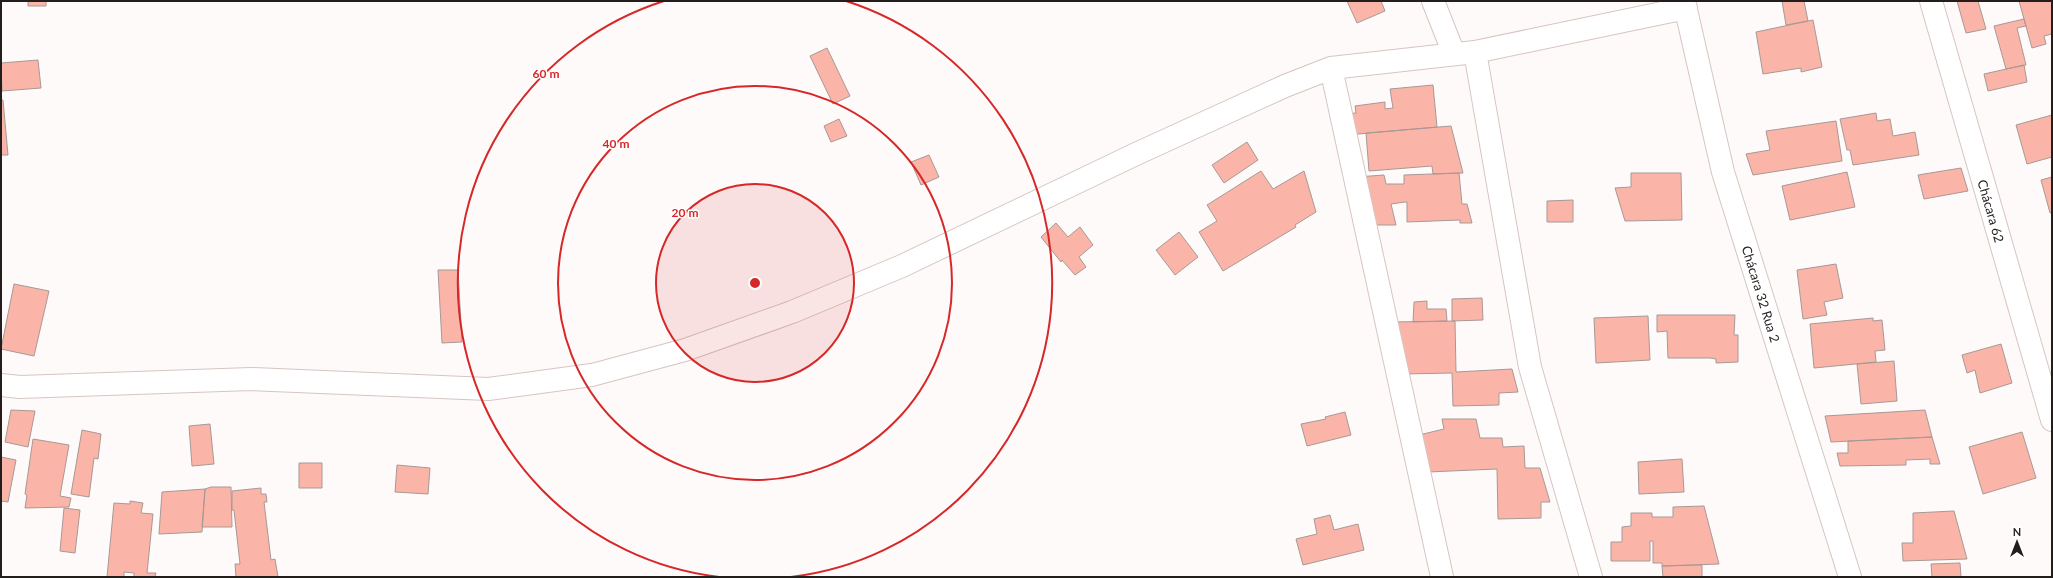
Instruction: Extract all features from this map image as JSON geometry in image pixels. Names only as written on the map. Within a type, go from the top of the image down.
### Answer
[{"type":"street","points":[[1433,1],[1454,54]]},
{"type":"street","name":"Chácara 62","points":[[1931,1],[2052,420]]},
{"type":"street","points":[[1,385],[28,386],[251,379],[488,389],[592,375],[685,350],[792,312],[902,266],[1136,154],[1285,86],[1331,68],[1475,52],[1685,4]]},
{"type":"street","name":"Chácara 32 Rua 2","points":[[1685,4],[1723,172],[1850,577]]},
{"type":"street","points":[[1475,52],[1530,367],[1591,577]]},
{"type":"street","points":[[1331,68],[1442,577]]},
{"type":"building","points":[[28,1],[46,1],[46,6],[28,6]]},
{"type":"building","points":[[1347,1],[1381,1],[1385,11],[1357,23]]},
{"type":"building","points":[[1782,1],[1804,1],[1808,21],[1786,25]]},
{"type":"building","points":[[1957,1],[1978,1],[1986,29],[1966,33]]},
{"type":"building","points":[[2019,1],[2052,1],[2052,34],[2044,36],[2046,44],[2032,48]]},
{"type":"building","points":[[2024,19],[2026,26],[2017,28],[2026,65],[2006,69],[1994,26]]},
{"type":"building","points":[[1813,20],[1822,67],[1801,72],[1801,68],[1763,74],[1756,32]]},
{"type":"building","points":[[827,48],[850,96],[833,104],[810,56]]},
{"type":"building","points":[[38,60],[41,88],[2,91],[1,63]]},
{"type":"building","points":[[2024,65],[2027,82],[1988,91],[1984,74]]},
{"type":"building","points":[[1433,85],[1437,127],[1347,135],[1344,114],[1356,113],[1355,106],[1385,102],[1385,109],[1393,108],[1390,89]]},
{"type":"building","points":[[1,100],[3,100],[8,155],[1,155]]},
{"type":"building","points":[[1876,113],[1877,121],[1890,119],[1893,136],[1915,132],[1919,155],[1853,165],[1850,150],[1847,150],[1840,119]]},
{"type":"building","points":[[2052,115],[2052,157],[2027,164],[2016,125]]},
{"type":"building","points":[[839,119],[847,136],[831,142],[824,126]]},
{"type":"building","points":[[1836,121],[1842,161],[1753,175],[1746,154],[1770,150],[1766,131]]},
{"type":"building","points":[[1451,126],[1463,173],[1433,174],[1432,166],[1369,171],[1366,133]]},
{"type":"building","points":[[1247,142],[1258,160],[1224,183],[1212,165]]},
{"type":"building","points":[[929,155],[939,177],[921,185],[911,162]]},
{"type":"building","points":[[1961,168],[1968,191],[1924,199],[1918,175]]},
{"type":"building","points":[[1261,171],[1273,189],[1304,171],[1316,212],[1295,225],[1296,227],[1223,271],[1199,232],[1217,221],[1207,205]]},
{"type":"building","points":[[1847,172],[1855,207],[1790,220],[1782,186]]},
{"type":"building","points":[[1459,173],[1462,204],[1467,204],[1472,223],[1460,223],[1460,220],[1407,222],[1407,202],[1405,202],[1391,204],[1396,225],[1368,225],[1357,177],[1384,175],[1386,184],[1404,184],[1404,175]]},
{"type":"building","points":[[1631,173],[1681,173],[1682,220],[1625,221],[1615,188],[1631,187]]},
{"type":"building","points":[[2052,177],[2052,212],[2050,213],[2041,180]]},
{"type":"building","points":[[1573,200],[1573,222],[1547,222],[1547,201]]},
{"type":"building","points":[[1056,223],[1068,237],[1080,227],[1093,245],[1079,257],[1086,267],[1075,275],[1062,260],[1061,262],[1041,237]]},
{"type":"building","points":[[1179,232],[1198,257],[1175,275],[1156,250]]},
{"type":"building","points":[[1836,264],[1843,298],[1824,302],[1827,315],[1803,319],[1797,270]]},
{"type":"building","points":[[438,270],[458,270],[462,342],[442,343]]},
{"type":"building","points":[[14,284],[49,291],[34,356],[1,349]]},
{"type":"building","points":[[1482,298],[1483,320],[1452,321],[1452,299]]},
{"type":"building","points":[[1427,301],[1427,309],[1446,309],[1447,321],[1413,322],[1414,302]]},
{"type":"building","points":[[1657,315],[1735,315],[1734,335],[1738,335],[1738,362],[1716,363],[1716,359],[1710,358],[1668,358],[1667,331],[1657,332]]},
{"type":"building","points":[[1648,316],[1650,360],[1596,363],[1594,318]]},
{"type":"building","points":[[1873,318],[1873,321],[1882,320],[1885,350],[1875,351],[1876,362],[1814,368],[1810,324]]},
{"type":"building","points":[[1455,321],[1456,372],[1512,369],[1518,392],[1499,393],[1499,405],[1453,406],[1452,373],[1403,374],[1391,322]]},
{"type":"building","points":[[2001,344],[2012,383],[1980,393],[1975,370],[1967,373],[1962,355]]},
{"type":"building","points":[[1894,361],[1897,401],[1861,404],[1857,364]]},
{"type":"building","points":[[11,410],[35,411],[28,447],[5,442]]},
{"type":"building","points":[[1925,410],[1932,437],[1831,442],[1825,416]]},
{"type":"building","points":[[1345,412],[1351,435],[1307,446],[1301,424],[1326,419],[1325,417]]},
{"type":"building","points":[[1442,419],[1476,419],[1480,438],[1502,438],[1503,447],[1524,446],[1525,468],[1540,468],[1550,502],[1541,502],[1541,518],[1498,519],[1497,469],[1428,472],[1419,435],[1444,429]]},
{"type":"building","points":[[210,424],[214,464],[192,466],[189,426]]},
{"type":"building","points":[[82,430],[101,434],[98,459],[94,458],[89,497],[71,494]]},
{"type":"building","points":[[2022,432],[2036,478],[1983,494],[1969,447]]},
{"type":"building","points":[[1932,437],[1940,464],[1930,464],[1930,459],[1906,460],[1906,465],[1840,466],[1837,453],[1848,453],[1848,441]]},
{"type":"building","points":[[33,439],[69,445],[60,496],[71,498],[69,507],[25,508],[27,495],[25,494]]},
{"type":"building","points":[[1,457],[16,460],[8,502],[1,501]]},
{"type":"building","points":[[1682,459],[1684,492],[1639,494],[1638,462]]},
{"type":"building","points":[[299,463],[322,463],[322,488],[299,488]]},
{"type":"building","points":[[397,465],[430,468],[428,494],[395,492]]},
{"type":"building","points":[[211,487],[231,487],[232,527],[202,527],[205,489]]},
{"type":"building","points":[[261,488],[261,494],[266,494],[267,502],[264,502],[271,560],[275,559],[278,577],[236,577],[235,564],[240,564],[234,510],[232,510],[232,491]]},
{"type":"building","points":[[205,489],[202,532],[159,534],[162,492]]},
{"type":"building","points":[[130,501],[143,503],[141,513],[153,514],[147,573],[156,573],[155,577],[134,577],[134,573],[124,572],[124,577],[107,577],[114,503],[130,504]]},
{"type":"building","points":[[1704,506],[1719,564],[1662,566],[1662,563],[1653,563],[1653,541],[1650,541],[1650,561],[1611,561],[1611,542],[1622,542],[1622,527],[1631,526],[1631,513],[1652,513],[1652,517],[1673,517],[1673,507]]},
{"type":"building","points":[[64,508],[80,510],[75,553],[60,551]]},
{"type":"building","points":[[1954,511],[1967,559],[1903,561],[1902,543],[1913,543],[1913,513]]},
{"type":"building","points":[[1330,515],[1334,530],[1358,524],[1364,550],[1303,565],[1296,539],[1317,534],[1314,519]]},
{"type":"building","points":[[1960,563],[1961,577],[1932,577],[1931,564]]},
{"type":"building","points":[[1702,565],[1702,577],[1663,577],[1662,566]]}]
